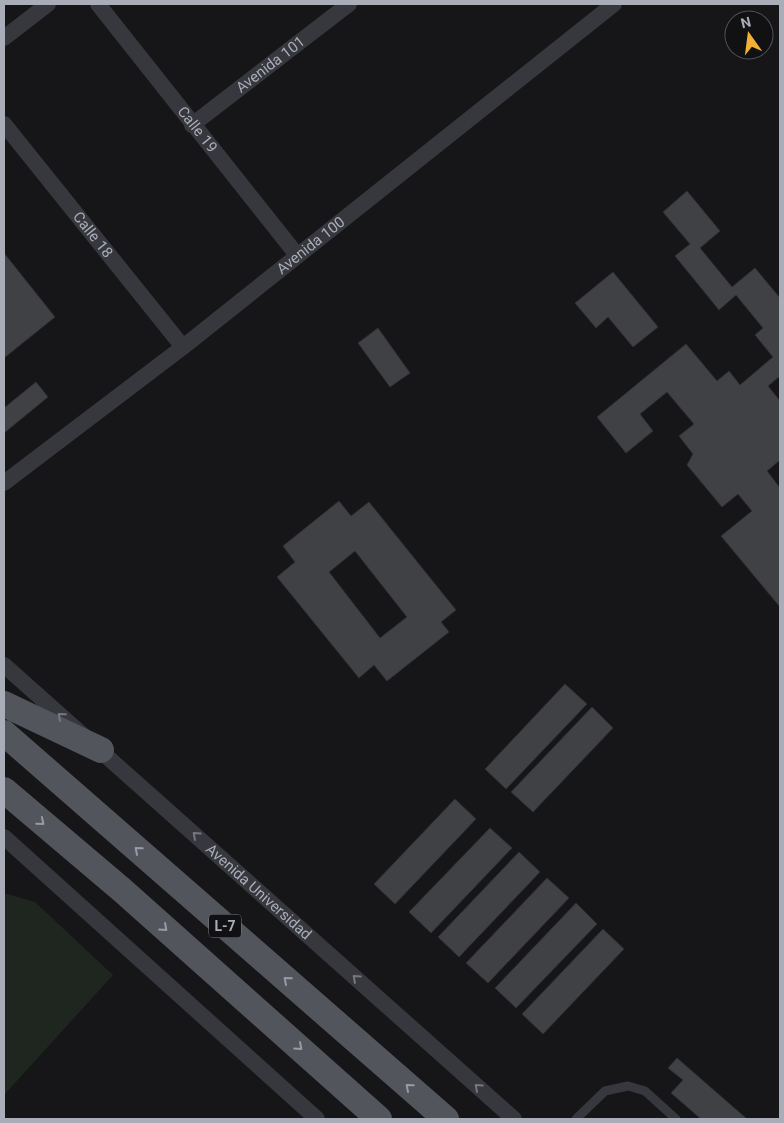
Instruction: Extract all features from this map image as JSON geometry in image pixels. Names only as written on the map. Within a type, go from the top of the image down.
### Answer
[{"type":"main road","points":[[4,704],[101,750]]},
{"type":"main road","name":"L-7","points":[[4,733],[446,1119]]},
{"type":"main road","name":"L-7","points":[[4,790],[122,890],[380,1119]]},
{"type":"street","points":[[4,38],[48,4]]},
{"type":"street","name":"Calle 19","points":[[98,4],[192,125],[297,255]]},
{"type":"street","name":"Avenida 101","points":[[192,125],[349,4]]},
{"type":"street","name":"Avenida 100","points":[[4,483],[183,347],[614,4]]},
{"type":"street","name":"Calle 18","points":[[4,124],[183,347]]},
{"type":"street","name":"Avenida Universidad","points":[[4,666],[101,750],[514,1119]]},
{"type":"street","points":[[4,837],[317,1119]]},
{"type":"lane","points":[[576,1119],[605,1091],[628,1086],[645,1091],[676,1119]]},
{"type":"shaded area","points":[[4,893],[35,902],[113,975],[4,1095]]},
{"type":"building","points":[[687,191],[720,231],[700,248],[732,287],[755,268],[780,298],[780,376],[768,386],[780,401],[780,460],[767,471],[780,488],[780,607],[721,536],[752,511],[738,494],[722,507],[687,465],[693,454],[679,436],[694,424],[667,392],[640,414],[653,431],[626,453],[597,417],[686,344],[717,381],[729,371],[740,385],[773,357],[755,335],[763,328],[736,295],[719,310],[675,256],[690,244],[663,212]]},
{"type":"building","points":[[4,253],[55,317],[4,358]]},
{"type":"building","points":[[613,272],[658,327],[633,347],[608,317],[596,328],[575,303]]},
{"type":"building","points":[[378,328],[410,373],[390,387],[358,343]]},
{"type":"building","points":[[36,382],[48,397],[4,433],[4,408]]},
{"type":"building","points":[[339,501],[351,516],[369,502],[456,610],[441,622],[449,632],[387,681],[374,665],[359,678],[277,577],[295,562],[283,546]],"holes":[[[355,551],[407,617],[380,638],[329,572]]]},
{"type":"building","points":[[565,684],[587,704],[506,789],[485,769]]},
{"type":"building","points":[[592,707],[613,728],[533,812],[511,792]]},
{"type":"building","points":[[455,799],[476,819],[395,904],[374,884]]},
{"type":"building","points":[[490,828],[512,848],[431,933],[409,912]]},
{"type":"building","points":[[519,852],[540,872],[459,957],[438,937]]},
{"type":"building","points":[[547,878],[569,898],[488,983],[466,963]]},
{"type":"building","points":[[576,903],[597,924],[516,1008],[495,988]]},
{"type":"building","points":[[603,929],[624,949],[543,1034],[522,1014]]},
{"type":"building","points":[[677,1058],[747,1119],[701,1119],[671,1093],[683,1080],[668,1068]]}]
